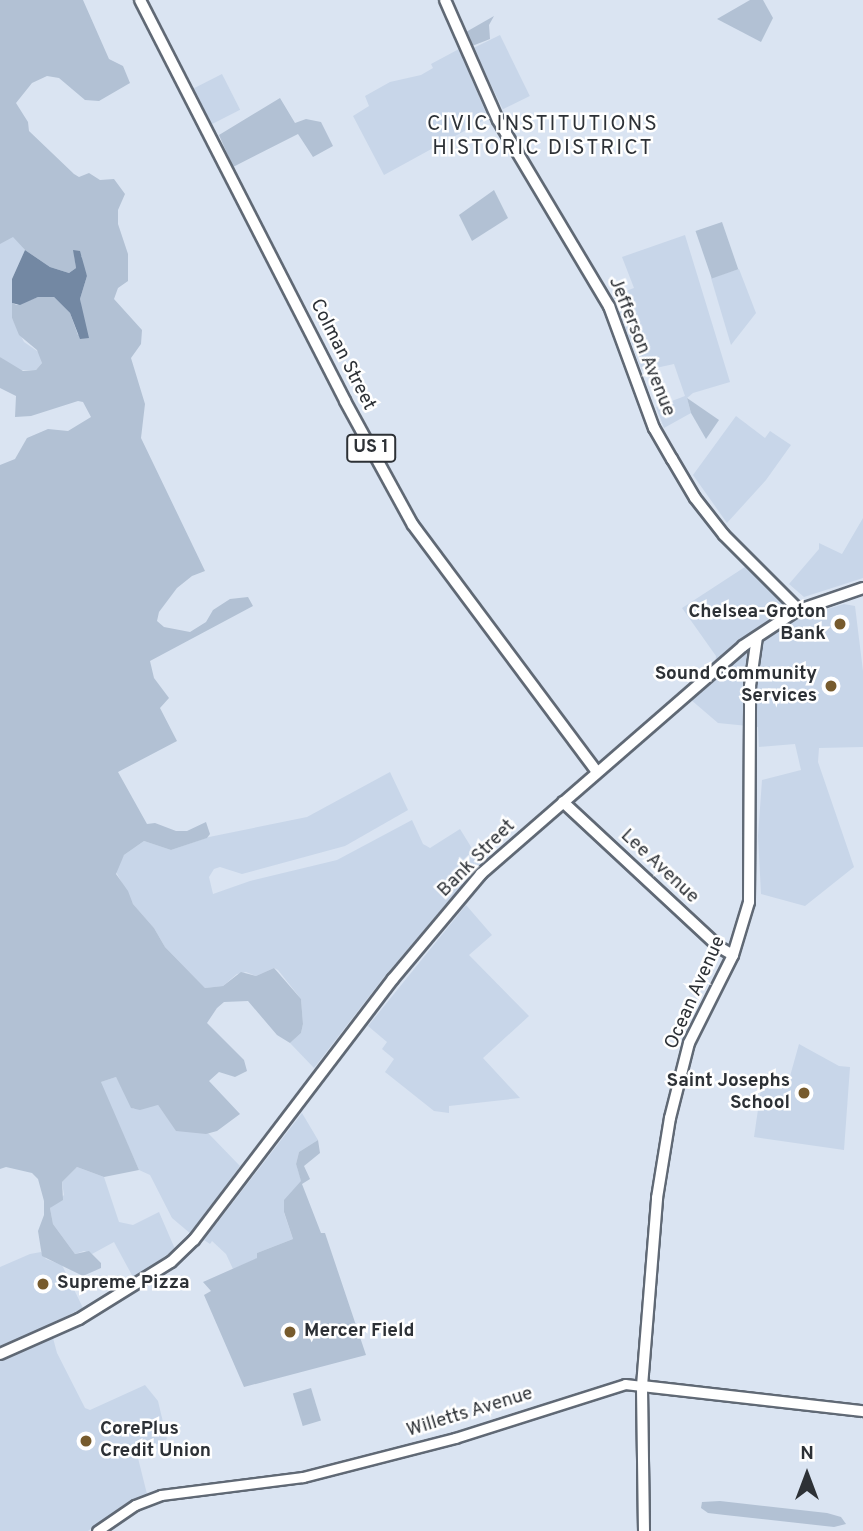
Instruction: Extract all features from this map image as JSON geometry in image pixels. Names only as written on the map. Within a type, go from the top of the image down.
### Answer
[{"type":"main road","name":"Colman Street","points":[[140,0],[345,401],[413,525],[597,772]]},
{"type":"main road","name":"Jefferson Avenue","points":[[445,0],[498,120],[609,306],[654,428],[695,498],[724,535],[799,610]]},
{"type":"main road","name":"Bank Street","points":[[0,1354],[79,1319],[171,1262],[194,1240],[383,991],[490,866],[728,657],[799,610],[863,588]]},
{"type":"main road","name":"Ocean Avenue","points":[[643,1531],[642,1386],[657,1198],[670,1118],[693,1032],[733,955],[751,891],[749,699],[757,637]]},
{"type":"main road","name":"Lee Avenue","points":[[563,802],[719,947],[733,955]]},
{"type":"main road","name":"Willetts Avenue","points":[[642,1386],[863,1410]]},
{"type":"street","name":"Willetts Avenue","points":[[97,1531],[135,1504],[161,1495],[303,1477],[455,1438],[625,1384],[642,1386]]},
{"type":"shaded area","points":[[0,0],[83,0],[109,59],[123,66],[130,83],[99,101],[85,100],[59,78],[47,76],[32,83],[16,103],[28,122],[29,131],[74,174],[79,177],[89,173],[100,180],[114,179],[125,194],[118,210],[118,224],[128,254],[128,281],[118,288],[114,299],[142,330],[141,344],[131,358],[145,404],[141,438],[205,571],[192,576],[177,588],[159,612],[157,621],[164,627],[190,632],[206,622],[213,610],[230,599],[248,597],[253,606],[150,661],[154,678],[169,698],[160,708],[177,741],[118,772],[147,824],[155,823],[176,831],[187,831],[206,822],[210,834],[207,838],[171,850],[144,841],[124,855],[116,874],[133,904],[154,928],[165,947],[205,988],[223,986],[241,972],[256,976],[274,968],[301,999],[303,1024],[301,1033],[290,1043],[277,1035],[248,1001],[224,1002],[217,1008],[207,1023],[244,1060],[247,1071],[235,1077],[219,1072],[209,1081],[240,1114],[217,1131],[206,1134],[176,1131],[158,1105],[140,1110],[131,1108],[116,1077],[101,1082],[139,1170],[104,1177],[77,1167],[62,1182],[63,1200],[50,1208],[53,1224],[75,1254],[89,1251],[101,1263],[101,1268],[83,1276],[42,1256],[38,1231],[44,1215],[44,1201],[38,1179],[32,1173],[6,1167],[0,1169],[0,465],[15,459],[27,438],[48,429],[68,431],[91,417],[83,402],[78,401],[31,416],[15,417],[16,396],[0,388],[0,357],[23,371],[36,370],[42,363],[37,350],[19,335],[12,318],[12,303],[17,305],[38,297],[54,297],[70,313],[78,335],[87,332],[80,299],[87,276],[81,265],[82,256],[74,254],[76,268],[69,273],[50,267],[25,250],[13,237],[0,244]]},
{"type":"shaded area","points":[[750,0],[763,0],[773,18],[761,42],[717,19]]},
{"type":"shaded area","points":[[494,16],[489,25],[490,39],[472,46],[466,32]]},
{"type":"shaded area","points":[[500,35],[530,96],[503,109],[473,48]]},
{"type":"shaded area","points":[[459,49],[488,118],[384,175],[353,116],[369,106],[365,96],[390,82],[421,75],[433,68],[431,64]]},
{"type":"shaded area","points":[[222,74],[240,110],[212,124],[193,89]]},
{"type":"shaded area","points":[[280,98],[295,123],[306,119],[321,122],[333,146],[313,157],[298,134],[233,167],[219,135]]},
{"type":"shaded area","points":[[494,190],[508,218],[472,241],[459,215]]},
{"type":"shaded area","points":[[722,222],[738,269],[712,278],[696,231]]},
{"type":"shaded area","points":[[0,234],[12,235],[25,250],[12,279],[12,318],[24,342],[40,353],[42,363],[36,370],[18,370],[0,357]]},
{"type":"shaded area","points":[[685,235],[730,382],[693,393],[687,398],[691,413],[664,428],[656,407],[685,396],[674,364],[642,371],[613,296],[634,288],[622,257]]},
{"type":"shaded area","points":[[25,250],[50,267],[69,273],[76,268],[73,250],[80,251],[87,276],[80,299],[89,338],[80,339],[70,313],[54,297],[38,297],[20,305],[12,303],[12,279]]},
{"type":"shaded area","points":[[739,269],[756,313],[731,345],[711,278]]},
{"type":"shaded area","points":[[687,398],[719,420],[706,439],[691,413]]},
{"type":"shaded area","points":[[736,416],[765,438],[770,431],[791,445],[766,480],[727,523],[693,475]]},
{"type":"shaded area","points":[[863,518],[863,578],[804,597],[789,584],[819,549],[819,543],[842,554]]},
{"type":"shaded area","points":[[748,565],[798,618],[844,604],[855,606],[863,671],[863,747],[819,748],[818,762],[854,867],[805,906],[761,894],[758,836],[762,780],[801,770],[795,744],[759,747],[758,727],[718,723],[690,699],[714,679],[716,656],[682,608]]},
{"type":"shaded area","points":[[390,772],[408,810],[345,846],[242,874],[220,867],[214,869],[209,877],[213,894],[250,881],[337,860],[412,820],[423,844],[430,848],[460,829],[481,863],[384,977],[314,1068],[290,1043],[301,1033],[301,999],[278,970],[274,968],[256,976],[246,972],[237,974],[223,986],[205,988],[165,947],[154,928],[133,904],[115,870],[124,855],[144,841],[171,850],[209,837],[307,817]]},
{"type":"shaded area","points":[[466,905],[492,935],[469,955],[529,1016],[483,1058],[520,1098],[449,1106],[449,1113],[434,1111],[385,1072],[394,1059],[382,1049],[387,1042],[368,1026]]},
{"type":"shaded area","name":"Saint Josephs School","points":[[799,1044],[839,1066],[850,1067],[844,1150],[754,1137],[762,1082],[787,1087]]},
{"type":"shaded area","points":[[116,1077],[133,1109],[158,1105],[176,1130],[208,1133],[240,1166],[191,1234],[172,1218],[150,1175],[139,1170],[102,1087],[101,1082]]},
{"type":"shaded area","points":[[302,1113],[318,1140],[299,1152],[296,1164],[302,1183],[284,1213],[293,1239],[257,1253],[258,1258],[233,1269],[226,1254],[212,1241],[210,1244],[204,1240]]},
{"type":"shaded area","name":"Mercer Field","points":[[318,1140],[320,1153],[304,1166],[310,1179],[302,1184],[321,1233],[325,1233],[366,1355],[244,1387],[204,1295],[211,1291],[203,1282],[257,1258],[257,1253],[293,1239],[284,1212],[284,1200],[301,1181],[296,1164],[299,1152]]},
{"type":"shaded area","points":[[77,1167],[104,1177],[119,1222],[133,1225],[159,1212],[175,1249],[134,1279],[114,1242],[92,1254],[84,1251],[75,1254],[53,1224],[50,1208],[64,1195],[62,1182]]},
{"type":"shaded area","points":[[41,1252],[46,1259],[62,1265],[83,1308],[0,1348],[0,1267]]},
{"type":"shaded area","points":[[53,1338],[57,1353],[85,1408],[90,1410],[145,1385],[158,1401],[167,1439],[137,1454],[147,1494],[125,1504],[88,1531],[0,1531],[0,1360]]},
{"type":"shaded area","points":[[311,1388],[321,1421],[303,1426],[293,1394]]},
{"type":"shaded area","points":[[720,1501],[827,1513],[841,1517],[846,1524],[834,1527],[725,1515],[708,1513],[701,1508],[702,1502]]},
{"type":"place","name":"Chelsea-Groton Bank","points":[[840,624]]},
{"type":"place","name":"Sound Community Services","points":[[831,686]]},
{"type":"place","name":"Saint Josephs School","points":[[804,1093]]},
{"type":"place","name":"Supreme Pizza","points":[[43,1284]]},
{"type":"place","name":"Mercer Field","points":[[290,1332]]},
{"type":"place","name":"CorePlus Credit Union","points":[[86,1441]]},
{"type":"district","name":"CIVIC INSTITUTIONS HISTORIC DISTRICT","points":[[543,137]]}]
